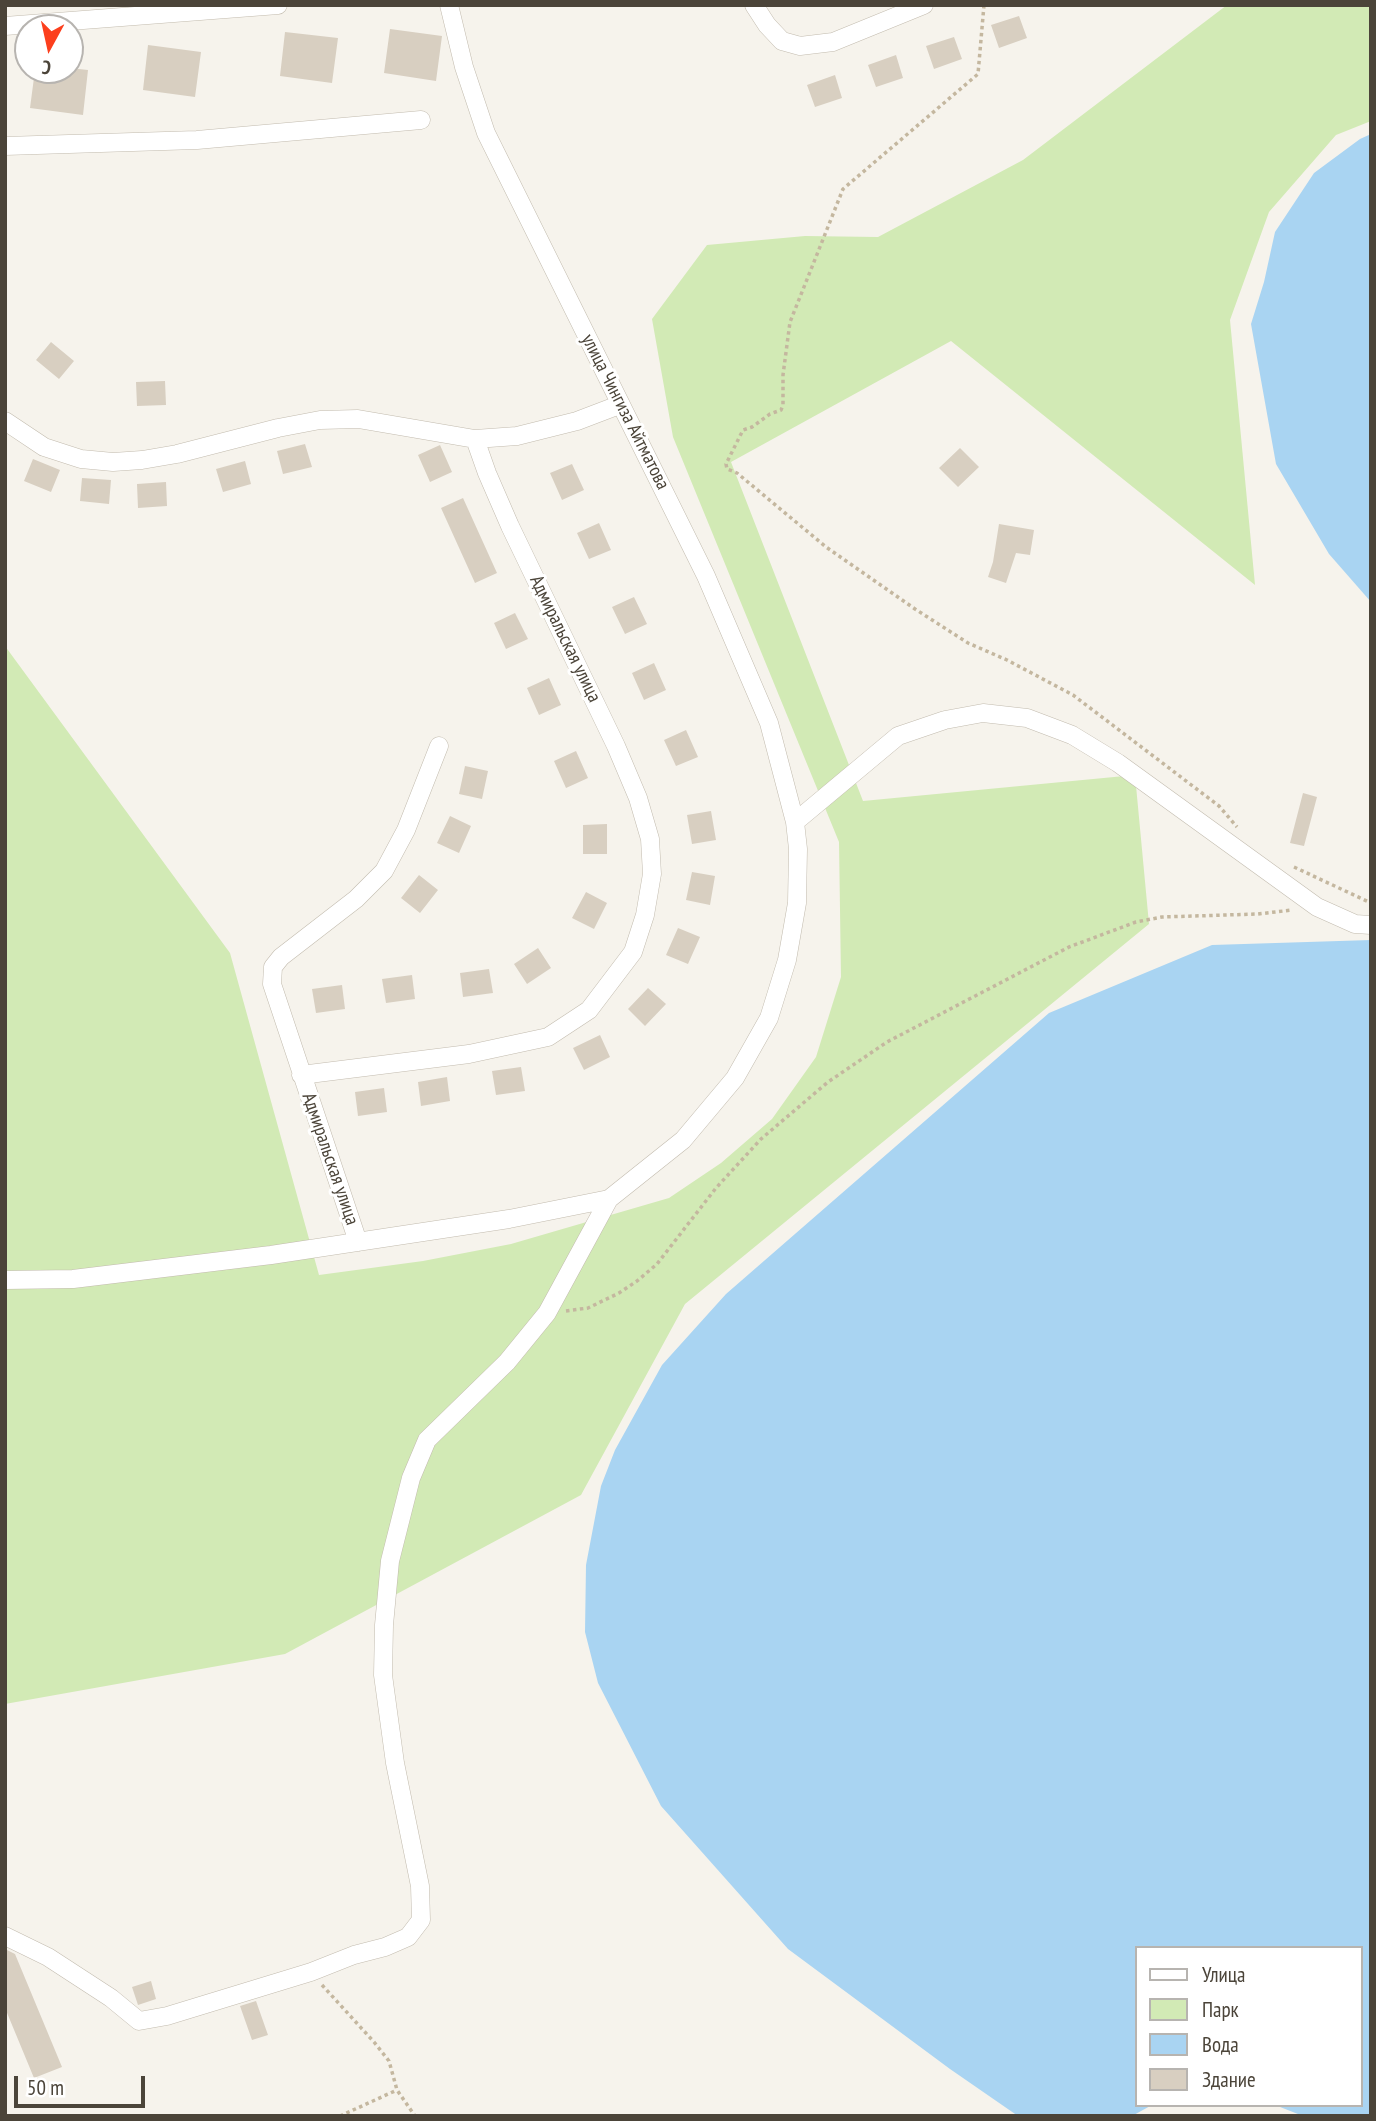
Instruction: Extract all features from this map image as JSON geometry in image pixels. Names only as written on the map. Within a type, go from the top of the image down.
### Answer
[{"type":"street","points":[[5,26],[101,12],[278,5]]},
{"type":"street","name":"улица Чингиза Айтматова","points":[[449,5],[464,67],[486,133],[706,576],[764,711],[795,822],[798,849],[797,903],[787,960],[769,1018],[735,1078],[683,1140],[609,1199]]},
{"type":"street","points":[[754,5],[782,41],[800,46],[833,42],[924,5]]},
{"type":"street","points":[[5,146],[197,140],[421,120]]},
{"type":"street","points":[[5,421],[44,447],[82,459],[113,462],[177,454],[278,428],[320,421],[358,419],[475,439],[517,436],[577,421],[619,405]]},
{"type":"street","name":"Адмиральская улица","points":[[302,1075],[468,1054],[548,1037],[589,1010],[634,952],[645,915],[652,863],[650,839],[638,798],[616,746],[510,526],[475,439]]},
{"type":"street","points":[[795,822],[898,736],[945,720],[984,713],[1027,718],[1072,736],[1118,763],[1317,906],[1355,924],[1371,925]]},
{"type":"street","name":"Адмиральская улица","points":[[358,1242],[272,984],[273,967],[281,957],[356,899],[384,871],[407,830],[439,746]]},
{"type":"street","points":[[5,1280],[73,1279],[358,1242],[509,1219],[609,1199]]},
{"type":"street","points":[[5,1936],[48,1957],[111,1998],[139,2021],[167,2016],[311,1972],[408,1937],[421,1920],[420,1886],[395,1763],[383,1675],[390,1561],[411,1478],[427,1440],[507,1362],[547,1313],[609,1199]]},
{"type":"path","points":[[984,5],[978,74],[843,190],[790,322],[781,410],[743,430],[726,464],[727,469],[737,473],[826,547],[897,597],[968,643],[1073,695],[1219,806],[1240,829]]},
{"type":"path","points":[[1283,862],[1371,902],[1359,904]]},
{"type":"path","points":[[547,1313],[588,1308],[637,1281],[657,1264],[716,1188],[761,1139],[828,1082],[887,1042],[1069,947],[1136,922],[1162,917],[1258,914],[1317,906]]},
{"type":"path","points":[[311,1972],[389,2061],[397,2090],[415,2116]]},
{"type":"path","points":[[340,2116],[397,2090]]},
{"type":"green space","points":[[1227,5],[1371,5],[1371,121],[1336,135],[1269,212],[1230,320],[1255,585],[951,341],[731,462],[863,801],[1135,775],[1149,924],[685,1304],[581,1495],[285,1654],[5,1704],[5,646],[230,953],[319,1275],[423,1261],[511,1244],[669,1198],[721,1163],[772,1119],[816,1057],[841,977],[839,842],[673,437],[652,319],[707,245],[805,236],[878,237],[1023,160]]},
{"type":"water","points":[[1371,134],[1371,602],[1329,554],[1276,464],[1251,324],[1275,232],[1314,173]]},
{"type":"water","points":[[1371,940],[1371,2116],[1303,2116],[1280,2107],[1362,2107],[1362,1946],[1134,1946],[1134,2107],[1148,2107],[1132,2116],[1018,2116],[788,1949],[661,1806],[598,1683],[585,1632],[586,1565],[601,1486],[615,1450],[662,1365],[726,1294],[1049,1013],[1212,945]]},
{"type":"building","points":[[1019,16],[1027,38],[999,48],[991,25]]},
{"type":"building","points":[[390,29],[442,36],[436,81],[384,73]]},
{"type":"building","points":[[285,32],[338,38],[332,83],[280,76]]},
{"type":"building","points":[[954,37],[962,59],[934,69],[926,46]]},
{"type":"building","points":[[148,45],[201,52],[195,97],[143,90]]},
{"type":"building","points":[[896,55],[903,78],[876,87],[868,65]]},
{"type":"building","points":[[84,70],[88,70],[83,115],[30,108],[33,84],[84,84]]},
{"type":"building","points":[[835,75],[842,98],[815,107],[807,85]]},
{"type":"building","points":[[51,342],[74,361],[59,379],[36,360]]},
{"type":"building","points":[[165,381],[166,405],[137,406],[136,382]]},
{"type":"building","points":[[305,444],[312,467],[283,474],[277,451]]},
{"type":"building","points":[[440,445],[452,472],[430,482],[418,455]]},
{"type":"building","points":[[960,448],[979,467],[958,487],[939,468]]},
{"type":"building","points":[[33,459],[60,470],[51,492],[24,481]]},
{"type":"building","points":[[245,461],[251,484],[223,492],[216,469]]},
{"type":"building","points":[[572,464],[584,490],[562,500],[550,473]]},
{"type":"building","points":[[82,478],[111,480],[109,504],[80,501]]},
{"type":"building","points":[[166,482],[167,506],[138,508],[137,484]]},
{"type":"building","points":[[463,498],[497,573],[475,583],[441,508]]},
{"type":"building","points":[[599,523],[611,550],[589,559],[577,533]]},
{"type":"building","points":[[999,524],[1034,530],[1030,555],[1016,553],[1006,583],[988,577]]},
{"type":"building","points":[[634,597],[647,624],[625,634],[612,607]]},
{"type":"building","points":[[515,613],[528,639],[506,649],[494,623]]},
{"type":"building","points":[[654,663],[666,690],[644,700],[632,673]]},
{"type":"building","points":[[549,678],[561,705],[539,715],[527,688]]},
{"type":"building","points":[[686,730],[698,757],[676,766],[664,740]]},
{"type":"building","points":[[576,751],[588,778],[566,788],[554,761]]},
{"type":"building","points":[[465,766],[488,771],[482,799],[459,794]]},
{"type":"building","points":[[1303,793],[1317,797],[1304,846],[1290,843]]},
{"type":"building","points":[[711,811],[716,840],[692,844],[687,815]]},
{"type":"building","points":[[450,816],[471,826],[459,853],[437,843]]},
{"type":"building","points":[[607,824],[607,854],[583,854],[583,825]]},
{"type":"building","points":[[692,872],[715,876],[710,905],[686,900]]},
{"type":"building","points":[[419,875],[438,890],[420,913],[401,898]]},
{"type":"building","points":[[586,892],[607,903],[594,929],[572,918]]},
{"type":"building","points":[[678,928],[700,937],[688,964],[666,955]]},
{"type":"building","points":[[538,948],[551,968],[527,984],[514,964]]},
{"type":"building","points":[[489,969],[493,993],[463,997],[460,973]]},
{"type":"building","points":[[412,975],[415,999],[386,1003],[382,979]]},
{"type":"building","points":[[342,985],[345,1009],[316,1013],[312,989]]},
{"type":"building","points":[[648,988],[666,1004],[645,1026],[628,1009]]},
{"type":"building","points":[[600,1035],[610,1057],[584,1070],[573,1048]]},
{"type":"building","points":[[521,1067],[525,1091],[496,1095],[492,1071]]},
{"type":"building","points":[[447,1077],[450,1101],[421,1106],[418,1082]]},
{"type":"building","points":[[384,1088],[387,1112],[358,1116],[355,1092]]},
{"type":"building","points":[[5,1949],[15,1954],[62,2067],[34,2078],[5,2008]]},
{"type":"building","points":[[151,1981],[156,1999],[138,2005],[132,1987]]},
{"type":"building","points":[[256,2001],[268,2035],[252,2040],[240,2006]]}]
